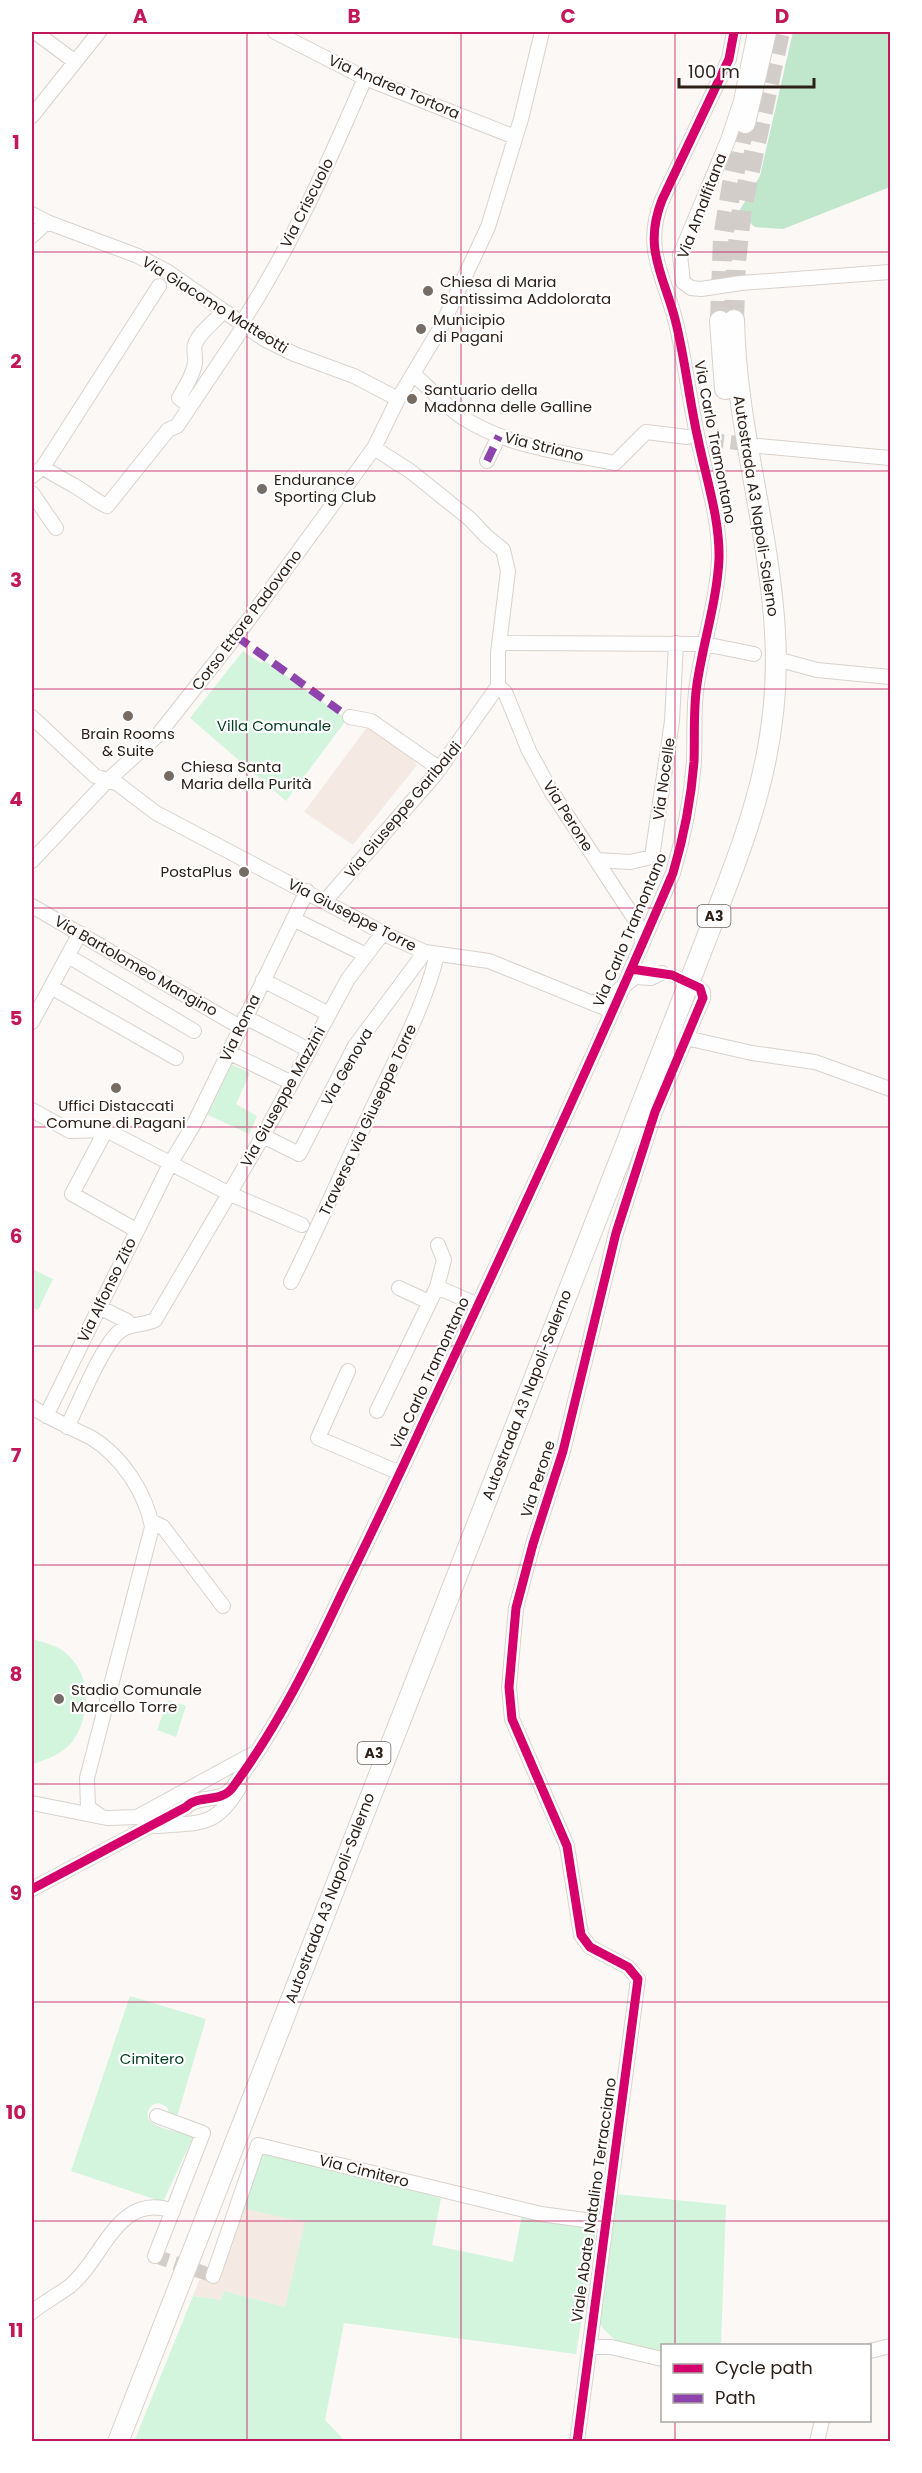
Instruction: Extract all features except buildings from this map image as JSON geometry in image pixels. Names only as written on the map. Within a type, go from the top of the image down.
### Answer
[{"type":"highway","points":[[745,123],[766,32]]},
{"type":"highway","name":"Autostrada A3 Napoli-Salerno","points":[[106,2442],[693,940],[747,792],[761,724],[764,639],[757,567],[725,389],[727,321],[767,553],[775,633],[776,680],[773,723],[760,791],[720,902],[118,2442]]},
{"type":"street","points":[[35,32],[74,61]]},
{"type":"street","points":[[32,116],[99,32]]},
{"type":"street","name":"Via Andrea Tortora","points":[[275,32],[365,78],[515,137]]},
{"type":"street","name":"Corso Ettore Padovano","points":[[32,861],[107,782],[158,735],[346,490],[374,448],[398,399],[441,327],[488,227],[515,137],[542,32]]},
{"type":"street","name":"Via Carlo Tramontano","points":[[32,1889],[194,1801],[220,1797],[231,1790],[267,1738],[293,1693],[400,1473],[674,873],[685,834],[693,763],[696,687],[719,559],[715,516],[677,327],[656,263],[656,217],[729,59],[734,32]]},
{"type":"street","name":"Via Amalfitana","points":[[755,32],[741,101],[728,140],[680,255],[679,265],[683,282],[691,288],[701,289],[741,283],[891,272]]},
{"type":"street","name":"Via Criscuolo","points":[[43,467],[59,479],[74,485],[93,500],[107,506],[168,430],[177,426],[260,295],[318,184],[365,78]]},
{"type":"street","name":"Via Giacomo Matteotti","points":[[32,214],[46,222],[138,256],[168,272],[242,325],[294,354],[354,376],[398,399]]},
{"type":"street","points":[[32,236],[46,222]]},
{"type":"street","points":[[32,476],[43,467],[159,286]]},
{"type":"street","points":[[190,406],[179,398],[193,372],[196,360],[195,344],[207,327],[212,325],[223,311]]},
{"type":"street","name":"Via Striano","points":[[413,374],[466,420],[499,436],[533,447],[615,463],[646,432],[687,437]]},
{"type":"street","points":[[488,461],[499,436]]},
{"type":"street","points":[[759,446],[891,459]]},
{"type":"street","points":[[374,448],[410,471],[462,512],[503,550],[508,571],[498,686]]},
{"type":"street","points":[[32,493],[56,528]]},
{"type":"street","points":[[500,643],[704,644],[754,654]]},
{"type":"street","name":"Via Nocelle","points":[[596,860],[630,862],[652,857],[672,721],[676,643]]},
{"type":"street","points":[[784,661],[817,670],[891,677]]},
{"type":"street","name":"Via Giuseppe Garibaldi","points":[[326,901],[435,775],[498,686]]},
{"type":"street","name":"Via Perone","points":[[498,686],[505,692],[529,751],[636,921],[643,942]]},
{"type":"street","name":"Via Giuseppe Torre","points":[[32,717],[95,776],[125,788],[156,813],[383,933],[431,953],[489,961],[612,1011]]},
{"type":"street","points":[[350,717],[371,721],[435,775]]},
{"type":"street","name":"Via Roma","points":[[170,1164],[194,1124],[307,891]]},
{"type":"street","name":"Via Bartolomeo Mangino","points":[[32,906],[242,1022],[309,1050]]},
{"type":"street","points":[[293,919],[366,955]]},
{"type":"street","points":[[32,1022],[81,933]]},
{"type":"street","name":"Via Giuseppe Mazzini","points":[[130,1325],[147,1324],[155,1320],[292,1083],[348,979],[383,933]]},
{"type":"street","name":"Via Genova","points":[[262,1136],[299,1154],[355,1046],[431,953]]},
{"type":"street","name":"Traversa via Giuseppe Torre","points":[[291,1282],[337,1189],[346,1164],[412,1025],[433,970],[431,953]]},
{"type":"street","points":[[68,956],[194,1031]]},
{"type":"street","points":[[603,1032],[603,1016],[593,1003],[610,997],[635,977],[651,978],[661,973],[634,963]]},
{"type":"street","points":[[263,980],[329,1014]]},
{"type":"street","name":"Via Perone","points":[[628,1967],[590,1947],[581,1935],[567,1846],[512,1719],[509,1687],[511,1655],[516,1608],[533,1544],[563,1451],[616,1233],[655,1113],[703,998],[703,992],[695,985]]},
{"type":"street","points":[[51,987],[176,1058]]},
{"type":"street","points":[[686,1038],[752,1053],[815,1062],[891,1089]]},
{"type":"street","points":[[228,1052],[292,1083]]},
{"type":"street","points":[[32,1110],[70,1131],[106,1130],[228,1193],[302,1225]]},
{"type":"street","points":[[106,1130],[72,1194],[136,1230]]},
{"type":"street","name":"Via Alfonso Zito","points":[[46,1416],[170,1164]]},
{"type":"street","points":[[377,1411],[437,1287],[444,1260],[438,1245]]},
{"type":"street","points":[[437,1287],[478,1305]]},
{"type":"street","points":[[399,1288],[429,1302]]},
{"type":"street","points":[[67,1426],[108,1346],[119,1332],[130,1325],[127,1321],[99,1307]]},
{"type":"street","points":[[348,1371],[318,1438],[400,1473]]},
{"type":"street","points":[[32,1407],[91,1438],[113,1456],[142,1496],[149,1510],[151,1521],[150,1540],[107,1719],[87,1778],[88,1807],[100,1816]]},
{"type":"street","points":[[151,1521],[163,1527],[223,1605]]},
{"type":"street","points":[[32,1803],[100,1816],[124,1819],[137,1817],[256,1752]]},
{"type":"street","name":"Via Carlo Tramontano","points":[[148,1827],[204,1821],[225,1808],[254,1764],[256,1752]]},
{"type":"street","points":[[186,1807],[189,1820],[204,1821],[213,1814],[212,1806],[203,1801],[213,1792],[214,1787],[203,1782]]},
{"type":"street","name":"Viale Abate Natalino Terracciano","points":[[577,2442],[638,1995],[638,1979],[628,1967]]},
{"type":"street","points":[[155,2256],[204,2133],[157,2116]]},
{"type":"street","name":"Via Cimitero","points":[[213,2276],[258,2145],[541,2214],[606,2223]]},
{"type":"street","points":[[32,2312],[70,2285],[94,2258],[123,2217],[133,2212],[159,2206],[173,2211]]},
{"type":"street","points":[[871,2351],[891,2346]]},
{"type":"street","points":[[589,2347],[611,2348],[661,2359]]},
{"type":"street","points":[[817,2442],[822,2422]]},
{"type":"shaded area","points":[[368,726],[410,757],[417,765],[353,845],[304,812]]},
{"type":"shaded area","points":[[240,2208],[306,2221],[285,2307],[224,2291],[221,2300],[193,2296],[199,2280],[216,2280]]},
{"type":"green space","points":[[793,32],[890,32],[890,187],[783,229],[755,227],[738,213],[760,176]]},
{"type":"green space","name":"Villa Comunale","points":[[243,651],[261,663],[264,660],[347,719],[286,801],[190,718]]},
{"type":"green space","points":[[229,1063],[250,1073],[236,1104],[257,1116],[249,1134],[206,1114]]},
{"type":"green space","points":[[34,1270],[53,1279],[38,1310],[32,1307]]},
{"type":"green space","name":"Stadio Comunale Marcello Torre","points":[[32,1639],[56,1647],[69,1656],[82,1675],[86,1698],[82,1722],[72,1742],[59,1753],[32,1764]]},
{"type":"green space","points":[[168,1700],[186,1706],[176,1737],[157,1730]]},
{"type":"green space","name":"Cimitero","points":[[130,1996],[206,2019],[177,2117],[170,2115],[167,2107],[159,2103],[152,2105],[148,2113],[153,2124],[161,2128],[194,2135],[163,2202],[71,2171]]},
{"type":"green space","points":[[262,2152],[441,2198],[432,2245],[513,2262],[522,2215],[596,2230],[576,2354],[344,2323],[325,2420],[345,2441],[134,2442],[193,2296],[221,2300],[224,2291],[285,2307],[305,2222],[240,2208]]},
{"type":"green space","points":[[615,2194],[726,2205],[721,2344],[661,2344],[661,2355],[617,2340],[603,2328],[597,2319]]},
{"type":"tunnel","points":[[734,320],[736,262],[742,208],[780,32]]},
{"type":"tunnel","points":[[720,321],[723,237],[745,123]]},
{"type":"tunnel","points":[[689,437],[753,445]]},
{"type":"tunnel","points":[[672,975],[695,985]]},
{"type":"tunnel","points":[[155,2256],[213,2276]]},
{"type":"marked path","points":[[487,461],[499,436]]},
{"type":"marked path","points":[[236,636],[340,711]]},
{"type":"cycle path","points":[[32,1889],[191,1803],[228,1792],[265,1740],[306,1667],[394,1485],[551,1148],[673,873],[684,832],[691,790],[696,694],[716,590],[719,544],[715,514],[675,319],[657,261],[654,233],[662,200],[729,59],[734,32]]},
{"type":"cycle path","points":[[577,2442],[638,1979],[628,1967],[590,1947],[581,1935],[567,1846],[512,1719],[509,1687],[516,1608],[533,1544],[563,1451],[616,1233],[655,1112],[703,998],[700,988],[672,975],[631,969]]},
{"type":"place","name":"Chiesa di Maria Santissima Addolorata","points":[[428,291]]},
{"type":"place","name":"Municipio di Pagani","points":[[421,329]]},
{"type":"place","name":"Santuario della Madonna delle Galline","points":[[412,399]]},
{"type":"place","name":"Endurance Sporting Club","points":[[262,489]]},
{"type":"place","name":"Brain Rooms & Suite","points":[[128,716]]},
{"type":"place","name":"Chiesa Santa Maria della Purità","points":[[169,776]]},
{"type":"place","name":"PostaPlus","points":[[244,872]]},
{"type":"place","name":"Uffici Distaccati Comune di Pagani","points":[[116,1088]]},
{"type":"place","name":"Stadio Comunale Marcello Torre","points":[[59,1699]]}]
